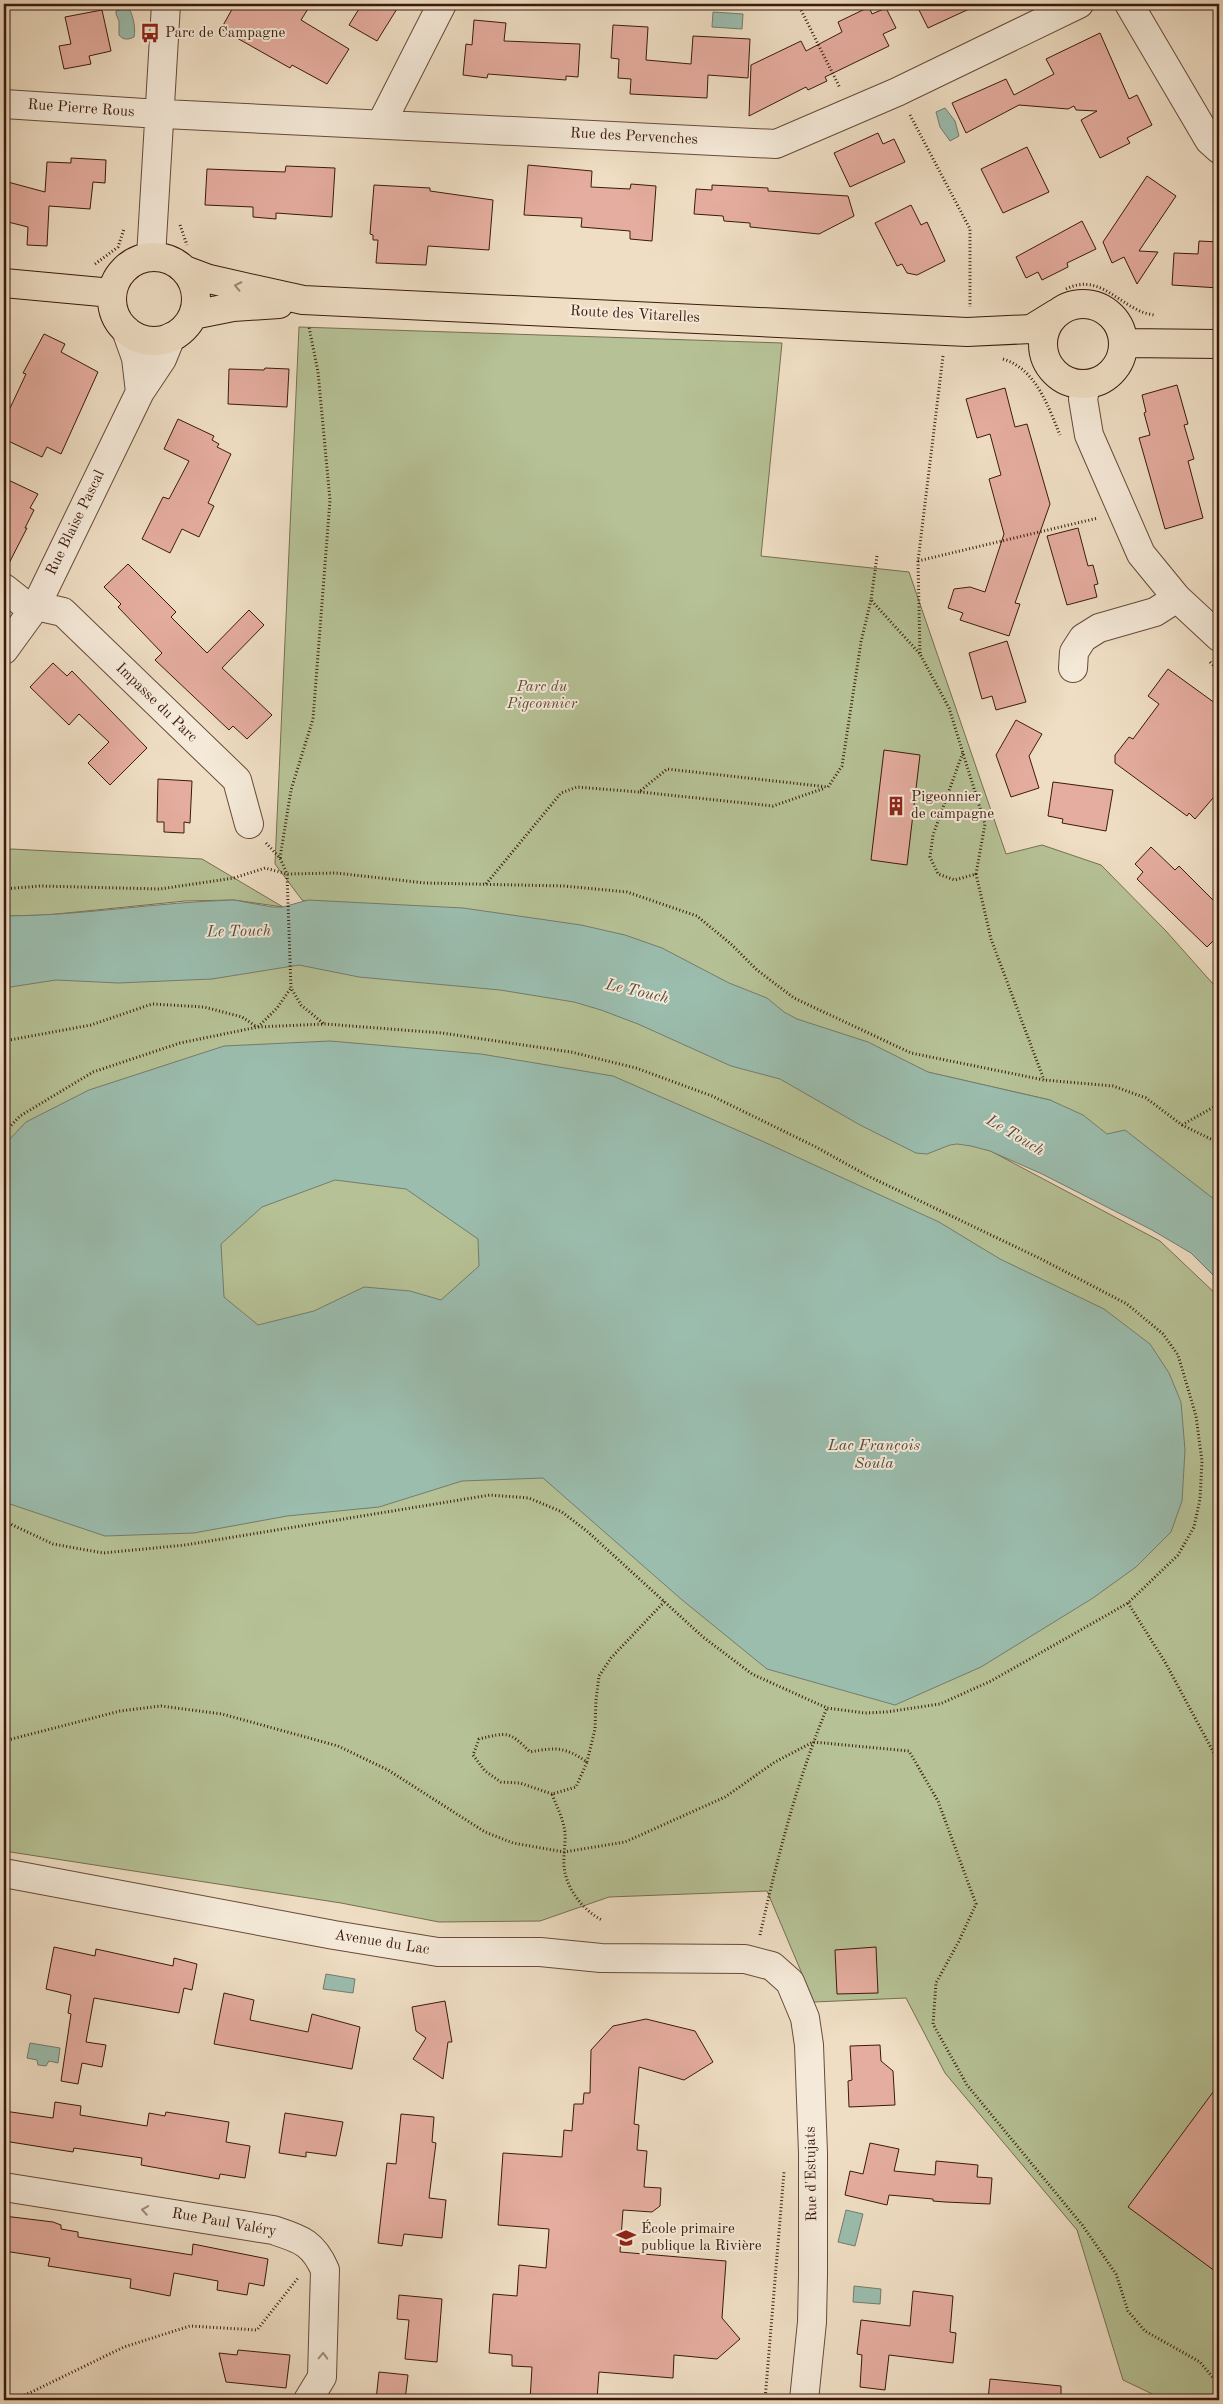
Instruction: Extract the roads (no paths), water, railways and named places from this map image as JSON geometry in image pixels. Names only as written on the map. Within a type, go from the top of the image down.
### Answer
[{"type":"main road","points":[[151,256],[175,262],[187,259],[196,292],[193,315],[180,332],[171,337],[150,340],[137,337],[126,330],[117,319],[113,307],[112,293],[115,282],[130,264],[151,256]]},
{"type":"main road","name":"Route des Vitarelles","points":[[187,259],[209,280],[303,300],[968,319],[1031,329],[1058,303]]},
{"type":"main road","points":[[4,283],[112,293]]},
{"type":"main road","name":"Route des Vitarelles","points":[[193,315],[233,307],[275,305],[303,300]]},
{"type":"main road","points":[[1058,303],[1070,306],[1085,304],[1100,307],[1112,316],[1120,328],[1124,342],[1121,358],[1114,371],[1101,380],[1086,385],[1068,382],[1054,372],[1044,356],[1043,338],[1058,303]]},
{"type":"main road","name":"Route des Vitarelles","points":[[968,319],[1044,356]]},
{"type":"main road","points":[[1124,342],[1219,344]]},
{"type":"street","points":[[151,256],[152,208],[166,4]]},
{"type":"street","points":[[381,124],[442,4]]},
{"type":"street","name":"Rue des Pervenches","points":[[158,114],[776,144],[897,92],[1079,4]]},
{"type":"street","points":[[1129,4],[1209,140],[1219,148]]},
{"type":"street","name":"Rue Pierre Rous","points":[[4,104],[158,114]]},
{"type":"street","points":[[126,330],[136,358],[140,392]]},
{"type":"street","name":"Rue Blaise Pascal","points":[[4,650],[36,606],[140,392],[162,359],[171,337]]},
{"type":"street","points":[[1086,385],[1082,400],[1089,435],[1141,554],[1177,598],[1219,637]]},
{"type":"street","name":"Impasse du Parc","points":[[4,588],[23,603],[63,612],[237,780],[249,824]]},
{"type":"street","points":[[1074,668],[1074,652],[1083,638],[1099,628],[1154,612],[1177,598]]},
{"type":"street","name":"Avenue du Lac","points":[[4,1872],[334,1935],[438,1952],[540,1952],[601,1958],[745,1959],[762,1951]]},
{"type":"street","name":"Rue d'Estujats","points":[[762,1951],[790,1982],[805,2018],[809,2045],[813,2153],[813,2275],[812,2322],[804,2400]]},
{"type":"street","name":"Rue Paul Valéry","points":[[4,2187],[273,2230],[304,2241],[320,2257],[325,2270],[322,2377],[308,2400]]},
{"type":"water","points":[[129,8],[135,30],[134,37],[124,39],[119,35],[119,21],[116,11]]},
{"type":"water","points":[[713,12],[743,14],[742,29],[712,27]]},
{"type":"water","points":[[945,108],[955,121],[959,136],[950,141],[940,127],[936,112]]},
{"type":"water","name":"Le Touch","points":[[234,900],[272,907],[283,907],[308,900],[463,908],[581,925],[625,935],[662,948],[729,983],[767,998],[784,1012],[797,1019],[868,1042],[928,1072],[1050,1100],[1083,1115],[1107,1134],[1125,1130],[1219,1203],[1219,1281],[1191,1253],[1152,1230],[1042,1174],[990,1151],[957,1144],[927,1154],[916,1153],[860,1125],[780,1079],[731,1066],[638,1024],[574,1002],[500,990],[359,977],[299,965],[212,979],[118,983],[56,980],[4,988],[4,916],[62,914],[176,903]]},
{"type":"water","name":"Lac François Soula","points":[[330,1041],[481,1054],[613,1076],[762,1141],[939,1222],[1000,1259],[1104,1309],[1150,1344],[1169,1373],[1181,1402],[1185,1450],[1182,1501],[1171,1532],[1136,1567],[1093,1598],[981,1667],[895,1705],[767,1669],[681,1599],[543,1478],[462,1481],[379,1507],[287,1516],[194,1533],[105,1536],[4,1502],[4,1145],[26,1122],[89,1090],[224,1046]],"holes":[[[335,1180],[406,1189],[478,1239],[479,1266],[441,1300],[410,1291],[364,1287],[314,1311],[258,1325],[224,1297],[221,1244],[262,1207]]]},
{"type":"water","points":[[326,1974],[355,1979],[353,1993],[323,1989]]},
{"type":"water","points":[[30,2043],[60,2048],[58,2063],[49,2061],[46,2066],[38,2065],[37,2060],[27,2058]]},
{"type":"water","points":[[846,2210],[863,2214],[855,2246],[838,2242]]},
{"type":"water","points":[[854,2286],[881,2289],[880,2304],[853,2302]]},
{"type":"place","name":"Parc de Campagne","points":[[150,33]]},
{"type":"place","name":"Pigeonnier de campagne","points":[[896,806]]},
{"type":"place","name":"École primaire publique la Rivière","points":[[626,2238]]},
{"type":"park label","name":"Parc du Pigeonnier","points":[[542,696]]}]
